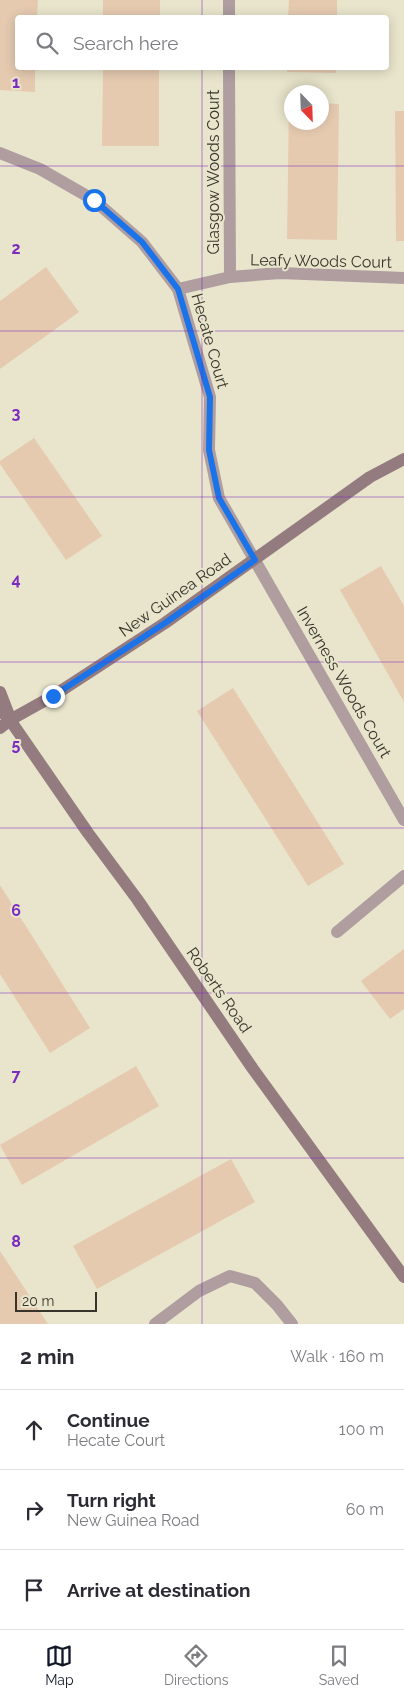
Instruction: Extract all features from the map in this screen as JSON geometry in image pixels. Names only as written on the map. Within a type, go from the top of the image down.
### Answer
[{"type":"main road","name":"New Guinea Road","points":[[0,728],[5,720],[53,696],[149,634],[370,478],[404,459]]},
{"type":"main road","points":[[0,692],[5,720]]},
{"type":"main road","points":[[0,710],[5,720]]},
{"type":"main road","name":"Roberts Road","points":[[5,720],[137,899],[254,1069],[404,1277]]},
{"type":"street","points":[[229,0],[229,15]]},
{"type":"street","name":"Glasgow Woods Court","points":[[229,70],[230,277]]},
{"type":"street","name":"Hecate Court","points":[[0,154],[40,169],[94,200],[142,242],[178,289],[210,397],[209,450],[219,498],[255,560]]},
{"type":"street","name":"Leafy Woods Court","points":[[178,289],[230,277],[280,273],[404,278]]},
{"type":"street","name":"Inverness Woods Court","points":[[255,560],[404,820]]},
{"type":"street","points":[[337,932],[404,876]]},
{"type":"street","points":[[155,1324],[199,1291],[230,1276],[255,1283],[277,1304],[292,1324]]},
{"type":"building","points":[[0,0],[38,0],[37,15],[15,15],[15,70],[35,70],[35,92],[0,90]]},
{"type":"building","points":[[103,0],[160,0],[160,15],[103,15]]},
{"type":"building","points":[[289,0],[337,0],[337,15],[288,15]]},
{"type":"building","points":[[103,70],[159,70],[159,146],[102,146]]},
{"type":"building","points":[[287,70],[336,70],[336,73],[287,72]]},
{"type":"building","points":[[329,103],[339,104],[337,240],[287,239],[289,130],[329,130]]},
{"type":"building","points":[[395,111],[404,111],[404,241],[396,241]]},
{"type":"building","points":[[46,267],[79,312],[0,369],[0,301]]},
{"type":"building","points":[[34,438],[102,536],[66,560],[0,464],[0,461]]},
{"type":"building","points":[[381,566],[404,606],[404,702],[340,590]]},
{"type":"building","points":[[233,688],[344,864],[308,886],[197,711]]},
{"type":"building","points":[[0,885],[90,1028],[50,1053],[0,974]]},
{"type":"building","points":[[404,949],[404,1009],[390,1019],[361,981]]},
{"type":"building","points":[[136,1066],[159,1106],[22,1185],[0,1145]]},
{"type":"building","points":[[231,1159],[255,1202],[97,1289],[73,1246]]},
{"type":"building","points":[[0,1251],[48,1324],[0,1324]]},
{"type":"route","points":[[53,696],[165,623],[255,560],[219,498],[209,450],[210,397],[178,289],[142,242],[94,200]]}]
